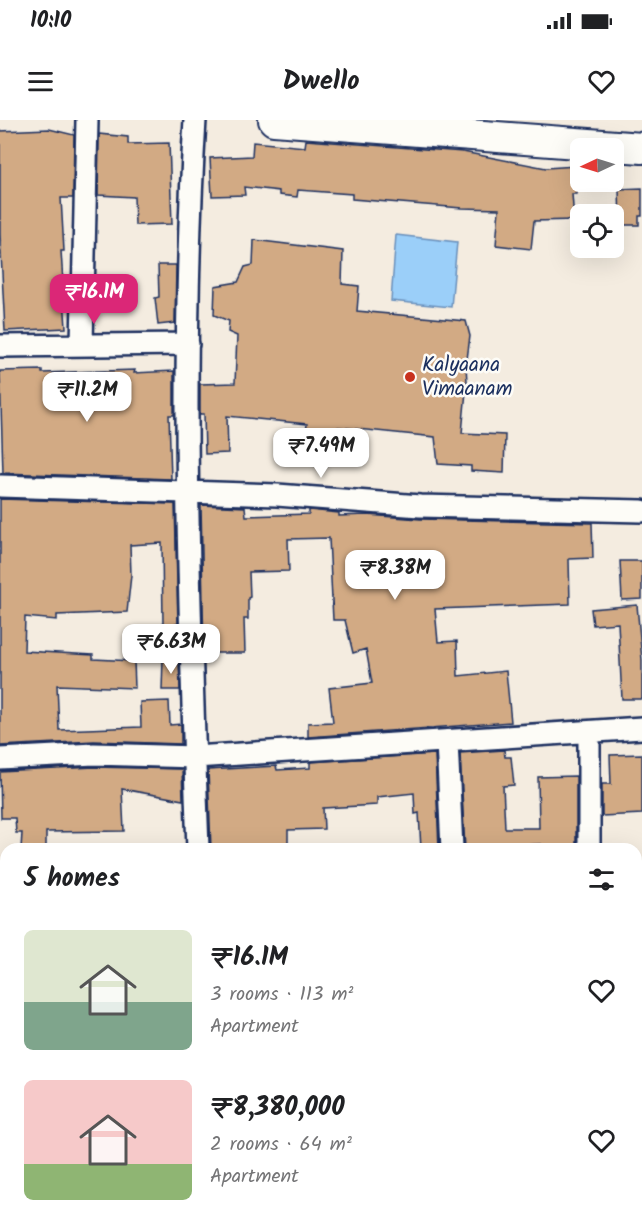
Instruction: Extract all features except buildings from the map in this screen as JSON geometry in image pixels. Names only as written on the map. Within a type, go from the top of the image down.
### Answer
[{"type":"main road","points":[[274,120],[642,148]]},
{"type":"street","points":[[82,344],[87,120]]},
{"type":"street","points":[[195,120],[189,207],[186,491],[198,843]]},
{"type":"street","points":[[0,346],[188,344]]},
{"type":"street","points":[[0,486],[277,495],[420,506],[642,511]]},
{"type":"street","points":[[0,759],[94,754],[195,757],[642,728]]},
{"type":"street","points":[[589,732],[589,843]]},
{"type":"street","points":[[447,741],[452,843]]},
{"type":"water","points":[[396,235],[457,242],[451,307],[391,301]]},
{"type":"place","name":"Kalyaana Vimaanam","points":[[410,377]]}]
